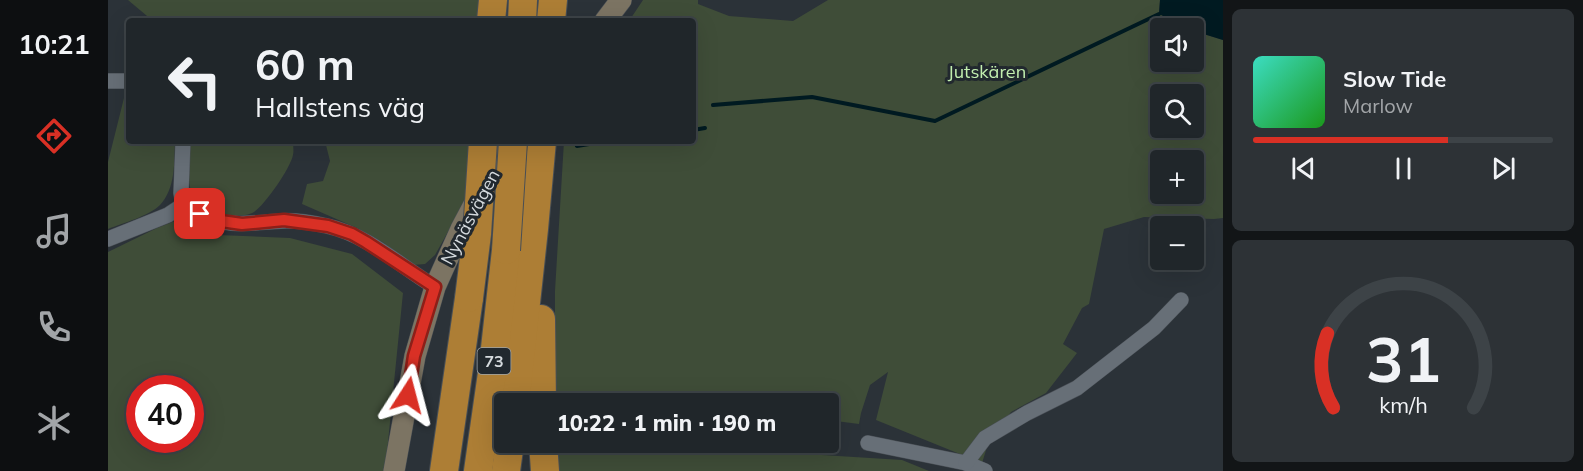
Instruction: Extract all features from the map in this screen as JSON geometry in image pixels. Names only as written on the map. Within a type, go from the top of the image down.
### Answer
[{"type":"highway","points":[[492,18],[493,0]]},
{"type":"highway","points":[[522,18],[523,0]]},
{"type":"highway","points":[[444,471],[477,234],[483,144]]},
{"type":"highway","name":"Nynäsvägen","points":[[478,471],[506,250],[513,144]]},
{"type":"highway","name":"73","points":[[516,393],[538,228],[541,145]]},
{"type":"highway","points":[[538,228],[542,393]]},
{"type":"highway","points":[[506,471],[508,453]]},
{"type":"highway","points":[[544,453],[545,471]]},
{"type":"street","points":[[606,18],[621,0]]},
{"type":"street","points":[[108,81],[126,81]]},
{"type":"street","points":[[183,144],[181,193],[183,205]]},
{"type":"street","name":"Nynäsvägen","points":[[394,471],[414,356],[435,287],[486,182],[511,144]]},
{"type":"street","points":[[108,239],[168,215],[183,205]]},
{"type":"street","points":[[183,205],[214,220],[242,224],[284,220],[328,226],[352,234],[435,287]]},
{"type":"street","points":[[966,463],[985,438],[1027,413],[1077,388],[1154,328],[1181,300]]},
{"type":"street","points":[[868,443],[966,463],[986,471]]},
{"type":"green space","points":[[128,0],[481,0],[479,18],[149,18]]},
{"type":"green space","name":"Jutskären","points":[[643,0],[698,0],[698,4],[729,16],[793,21],[828,0],[1160,0],[1159,14],[1167,18],[1150,18],[1150,72],[1204,72],[1204,34],[1223,40],[1223,218],[1150,216],[1104,229],[1089,304],[1082,308],[1063,344],[1077,353],[1046,393],[1011,412],[988,444],[982,463],[876,420],[888,372],[870,385],[859,424],[839,421],[839,393],[555,393],[555,291],[564,144],[696,144],[696,18],[631,18]]},
{"type":"green space","points":[[126,90],[126,144],[175,144],[172,183],[169,191],[155,209],[108,229],[108,162]]},
{"type":"green space","points":[[190,144],[293,144],[291,161],[283,176],[259,208],[250,214],[238,216],[206,211],[193,198],[189,173]]},
{"type":"green space","points":[[326,144],[476,144],[472,189],[435,255],[425,264],[413,265],[384,243],[357,228],[302,204],[307,184],[323,181],[330,161]]},
{"type":"green space","points":[[183,218],[218,235],[290,238],[352,254],[403,293],[387,452],[383,471],[108,471],[108,252]]},
{"type":"green space","points":[[556,453],[791,453],[902,460],[929,471],[557,471]]},
{"type":"water","points":[[1160,0],[1223,0],[1223,40],[1204,34],[1204,18],[1167,18],[1159,14]]},
{"type":"waterway","points":[[713,105],[812,97],[935,121],[1159,14]]},
{"type":"waterway","points":[[696,130],[705,128]]},
{"type":"waterway","points":[[577,146],[589,144]]},
{"type":"route","points":[[200,214],[214,220],[242,224],[284,220],[328,226],[352,234],[435,287],[414,356],[408,395]]}]
